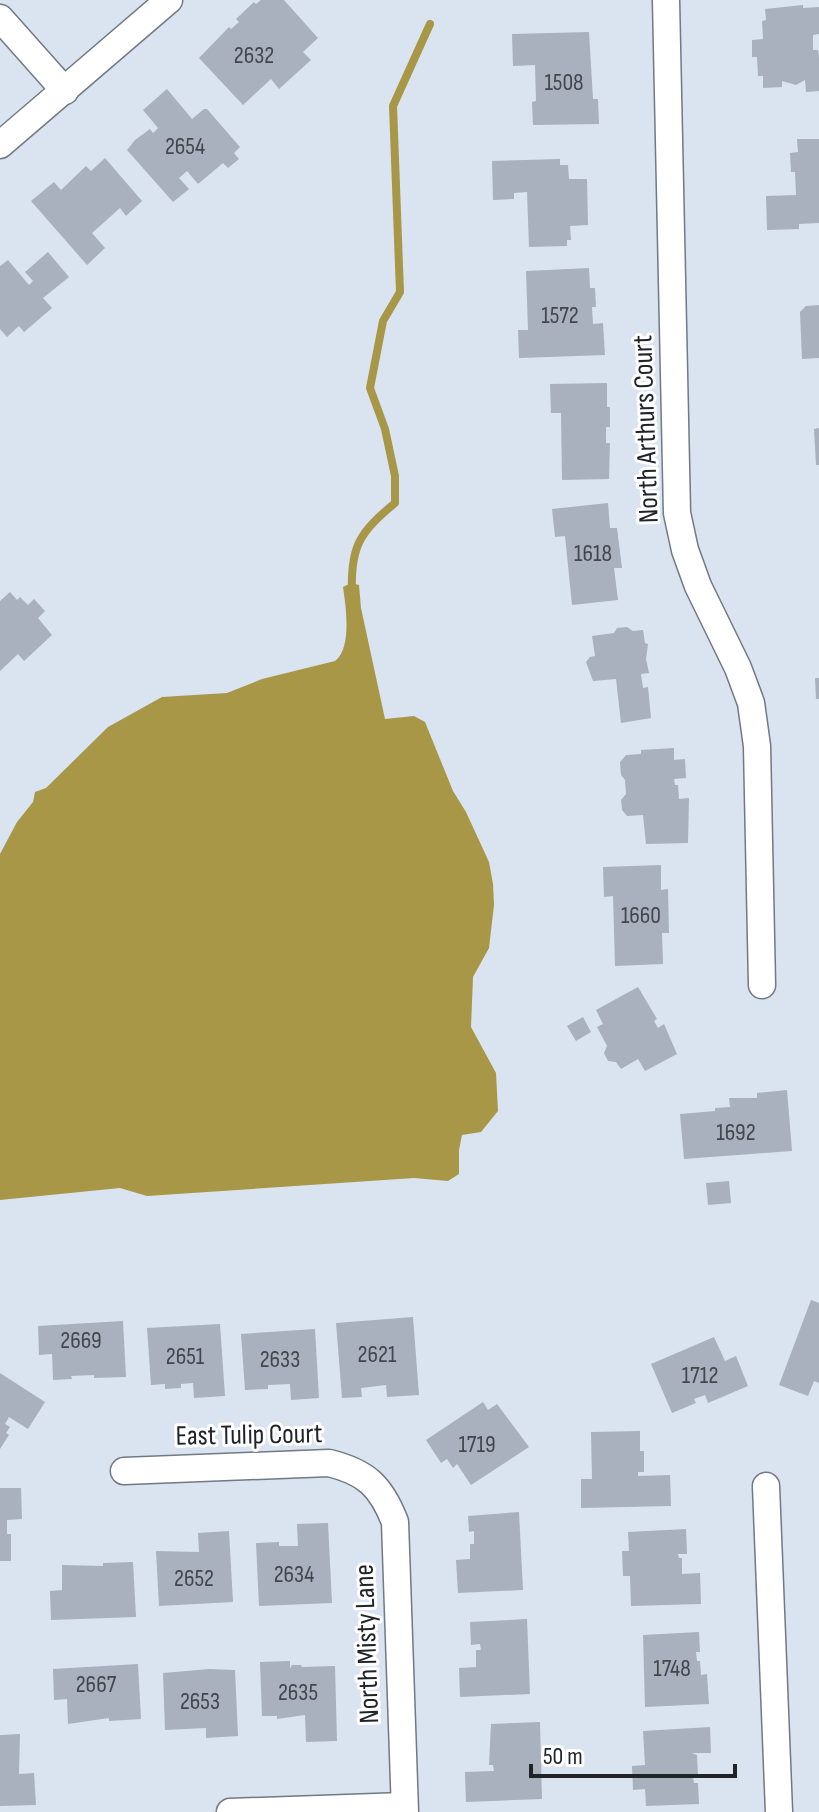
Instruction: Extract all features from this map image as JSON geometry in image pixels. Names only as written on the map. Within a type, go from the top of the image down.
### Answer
[{"type":"street","points":[[0,145],[169,0]]},
{"type":"street","name":"North Arthurs Court","points":[[666,0],[677,513],[685,550],[698,586],[738,668],[751,703],[757,746],[762,985]]},
{"type":"street","points":[[0,18],[65,91]]},
{"type":"street","name":"East Tulip Court","points":[[124,1471],[329,1463],[353,1469],[371,1482]]},
{"type":"street","name":"North Misty Lane","points":[[371,1482],[386,1499],[395,1522],[404,1809]]},
{"type":"street","points":[[766,1486],[779,1812]]},
{"type":"street","points":[[230,1812],[404,1809]]},
{"type":"shaded area","points":[[351,583],[359,585],[361,608],[385,719],[414,716],[425,722],[453,791],[489,862],[494,905],[489,948],[473,977],[471,1027],[496,1073],[498,1111],[481,1132],[462,1135],[459,1174],[448,1181],[414,1178],[147,1196],[120,1188],[0,1200],[0,854],[17,822],[33,802],[35,792],[46,788],[108,727],[162,697],[227,693],[262,679],[335,661],[346,637],[343,587]]},
{"type":"building","points":[[261,0],[284,0],[318,38],[303,52],[311,60],[279,89],[271,79],[243,105],[199,58],[229,27],[231,29],[239,22],[236,19],[254,2],[256,4]]},
{"type":"building","points":[[803,5],[803,8],[819,7],[819,34],[813,35],[813,50],[818,50],[819,91],[806,92],[805,80],[796,85],[782,81],[782,87],[763,88],[763,76],[758,76],[757,57],[752,57],[752,40],[763,39],[765,9]]},
{"type":"building","points":[[589,32],[593,99],[598,99],[599,124],[533,125],[535,65],[513,66],[512,34]]},
{"type":"building","points":[[167,89],[192,119],[207,109],[240,147],[234,153],[239,159],[228,168],[223,163],[198,184],[187,171],[179,178],[189,189],[173,202],[127,150],[150,129],[153,133],[158,128],[143,110]]},
{"type":"building","points":[[797,139],[819,139],[819,223],[799,224],[799,229],[767,230],[766,196],[796,195],[790,153],[798,152]]},
{"type":"building","points":[[105,158],[142,201],[126,216],[120,208],[92,233],[105,248],[87,265],[31,201],[54,182],[61,190],[86,166],[91,171]]},
{"type":"building","points":[[560,159],[560,165],[568,165],[569,179],[587,179],[588,225],[570,226],[571,240],[567,240],[567,246],[529,247],[527,192],[514,193],[514,199],[493,200],[492,161]]},
{"type":"building","points":[[48,252],[69,277],[43,298],[52,308],[24,332],[19,326],[7,337],[0,329],[0,266],[8,260],[29,285],[33,281],[25,272]]},
{"type":"building","points":[[589,268],[590,288],[595,288],[593,324],[603,323],[605,355],[519,358],[518,330],[528,330],[526,271]]},
{"type":"building","points":[[819,305],[819,358],[802,359],[800,312],[806,306]]},
{"type":"building","points":[[607,383],[607,407],[610,407],[610,427],[606,427],[606,443],[610,443],[609,479],[562,480],[561,413],[551,413],[550,384]]},
{"type":"building","points":[[819,428],[819,465],[816,465],[814,429]]},
{"type":"building","points":[[608,503],[610,528],[617,528],[622,568],[614,568],[618,600],[572,605],[565,536],[555,537],[552,509]]},
{"type":"building","points":[[10,592],[28,605],[34,599],[45,611],[38,618],[52,635],[24,661],[18,654],[0,671],[0,601]]},
{"type":"building","points":[[627,627],[633,631],[643,630],[645,643],[648,644],[646,659],[649,673],[641,674],[643,688],[648,687],[651,718],[621,723],[616,679],[593,681],[586,662],[595,656],[592,636],[614,633],[617,628]]},
{"type":"building","points":[[815,678],[819,678],[819,699],[816,699]]},
{"type":"building","points":[[674,748],[674,760],[685,759],[686,778],[674,779],[675,785],[678,785],[679,799],[689,798],[688,843],[646,844],[643,815],[627,816],[622,810],[621,800],[626,794],[620,762],[626,755],[641,754],[641,750]]},
{"type":"building","points":[[661,865],[661,890],[668,889],[669,933],[662,933],[663,964],[615,966],[613,896],[604,897],[603,867]]},
{"type":"building","points":[[638,987],[657,1019],[654,1021],[658,1028],[664,1024],[677,1054],[645,1071],[638,1059],[621,1069],[616,1062],[608,1061],[604,1053],[607,1046],[597,1027],[603,1024],[596,1010]]},
{"type":"building","points":[[583,1017],[591,1032],[576,1041],[567,1026]]},
{"type":"building","points":[[787,1090],[792,1151],[684,1159],[680,1114],[730,1107],[729,1098],[757,1098],[757,1093]]},
{"type":"building","points":[[729,1181],[731,1203],[708,1205],[706,1183]]},
{"type":"building","points":[[811,1300],[819,1303],[819,1383],[814,1381],[808,1396],[779,1385]]},
{"type":"building","points":[[413,1317],[419,1395],[387,1397],[386,1385],[361,1388],[362,1397],[342,1398],[336,1323]]},
{"type":"building","points":[[123,1321],[126,1377],[94,1378],[94,1375],[53,1380],[52,1354],[39,1355],[38,1326]]},
{"type":"building","points":[[220,1324],[225,1396],[194,1398],[193,1383],[165,1389],[165,1384],[151,1385],[147,1328]]},
{"type":"building","points":[[315,1329],[319,1398],[291,1400],[290,1384],[245,1390],[241,1334]]},
{"type":"building","points":[[714,1337],[725,1361],[736,1356],[748,1386],[708,1403],[705,1395],[694,1399],[696,1403],[672,1413],[651,1364]]},
{"type":"building","points":[[0,1373],[45,1402],[28,1429],[9,1417],[5,1424],[10,1427],[6,1433],[9,1435],[0,1449]]},
{"type":"building","points":[[483,1402],[488,1410],[497,1404],[529,1447],[471,1485],[457,1464],[453,1468],[447,1459],[441,1463],[426,1440]]},
{"type":"building","points":[[640,1431],[644,1472],[638,1472],[638,1476],[670,1475],[671,1506],[581,1508],[581,1479],[592,1479],[591,1432]]},
{"type":"building","points":[[0,1488],[21,1488],[22,1519],[7,1520],[7,1534],[11,1534],[11,1561],[0,1561]]},
{"type":"building","points":[[519,1512],[523,1590],[458,1593],[456,1560],[470,1559],[470,1544],[474,1544],[474,1531],[469,1532],[468,1516]]},
{"type":"building","points":[[328,1523],[332,1603],[259,1606],[256,1543],[279,1542],[279,1546],[298,1546],[297,1524]]},
{"type":"building","points":[[686,1529],[687,1554],[678,1554],[682,1558],[682,1574],[700,1573],[701,1604],[631,1606],[630,1576],[623,1576],[622,1551],[629,1551],[628,1532]]},
{"type":"building","points":[[229,1531],[233,1602],[159,1606],[156,1551],[199,1552],[198,1533]]},
{"type":"building","points":[[133,1562],[136,1617],[51,1620],[50,1591],[62,1590],[62,1565],[103,1566],[103,1563]]},
{"type":"building","points":[[527,1619],[530,1694],[460,1697],[459,1668],[476,1667],[476,1650],[481,1650],[480,1644],[471,1645],[470,1622]]},
{"type":"building","points":[[699,1632],[697,1661],[700,1661],[701,1675],[707,1674],[709,1704],[645,1707],[643,1635]]},
{"type":"building","points":[[290,1661],[290,1669],[292,1665],[335,1666],[337,1741],[306,1742],[305,1715],[277,1719],[277,1716],[262,1716],[260,1662]]},
{"type":"building","points":[[138,1664],[141,1719],[109,1721],[109,1718],[68,1724],[67,1699],[54,1700],[53,1669]]},
{"type":"building","points":[[235,1670],[238,1736],[206,1738],[206,1728],[165,1730],[163,1673]]},
{"type":"building","points":[[540,1722],[542,1799],[466,1802],[465,1772],[494,1771],[493,1765],[489,1765],[491,1724]]},
{"type":"building","points":[[710,1727],[711,1753],[692,1753],[697,1755],[698,1775],[693,1776],[694,1783],[698,1783],[699,1804],[646,1806],[645,1789],[633,1790],[632,1766],[645,1765],[643,1731]]},
{"type":"building","points":[[20,1734],[19,1774],[34,1773],[36,1805],[0,1806],[0,1735]]},
{"type":"waterway","points":[[352,594],[353,564],[360,541],[373,523],[395,503],[395,476],[385,429],[370,388],[383,321],[400,292],[393,106],[430,24]]}]
